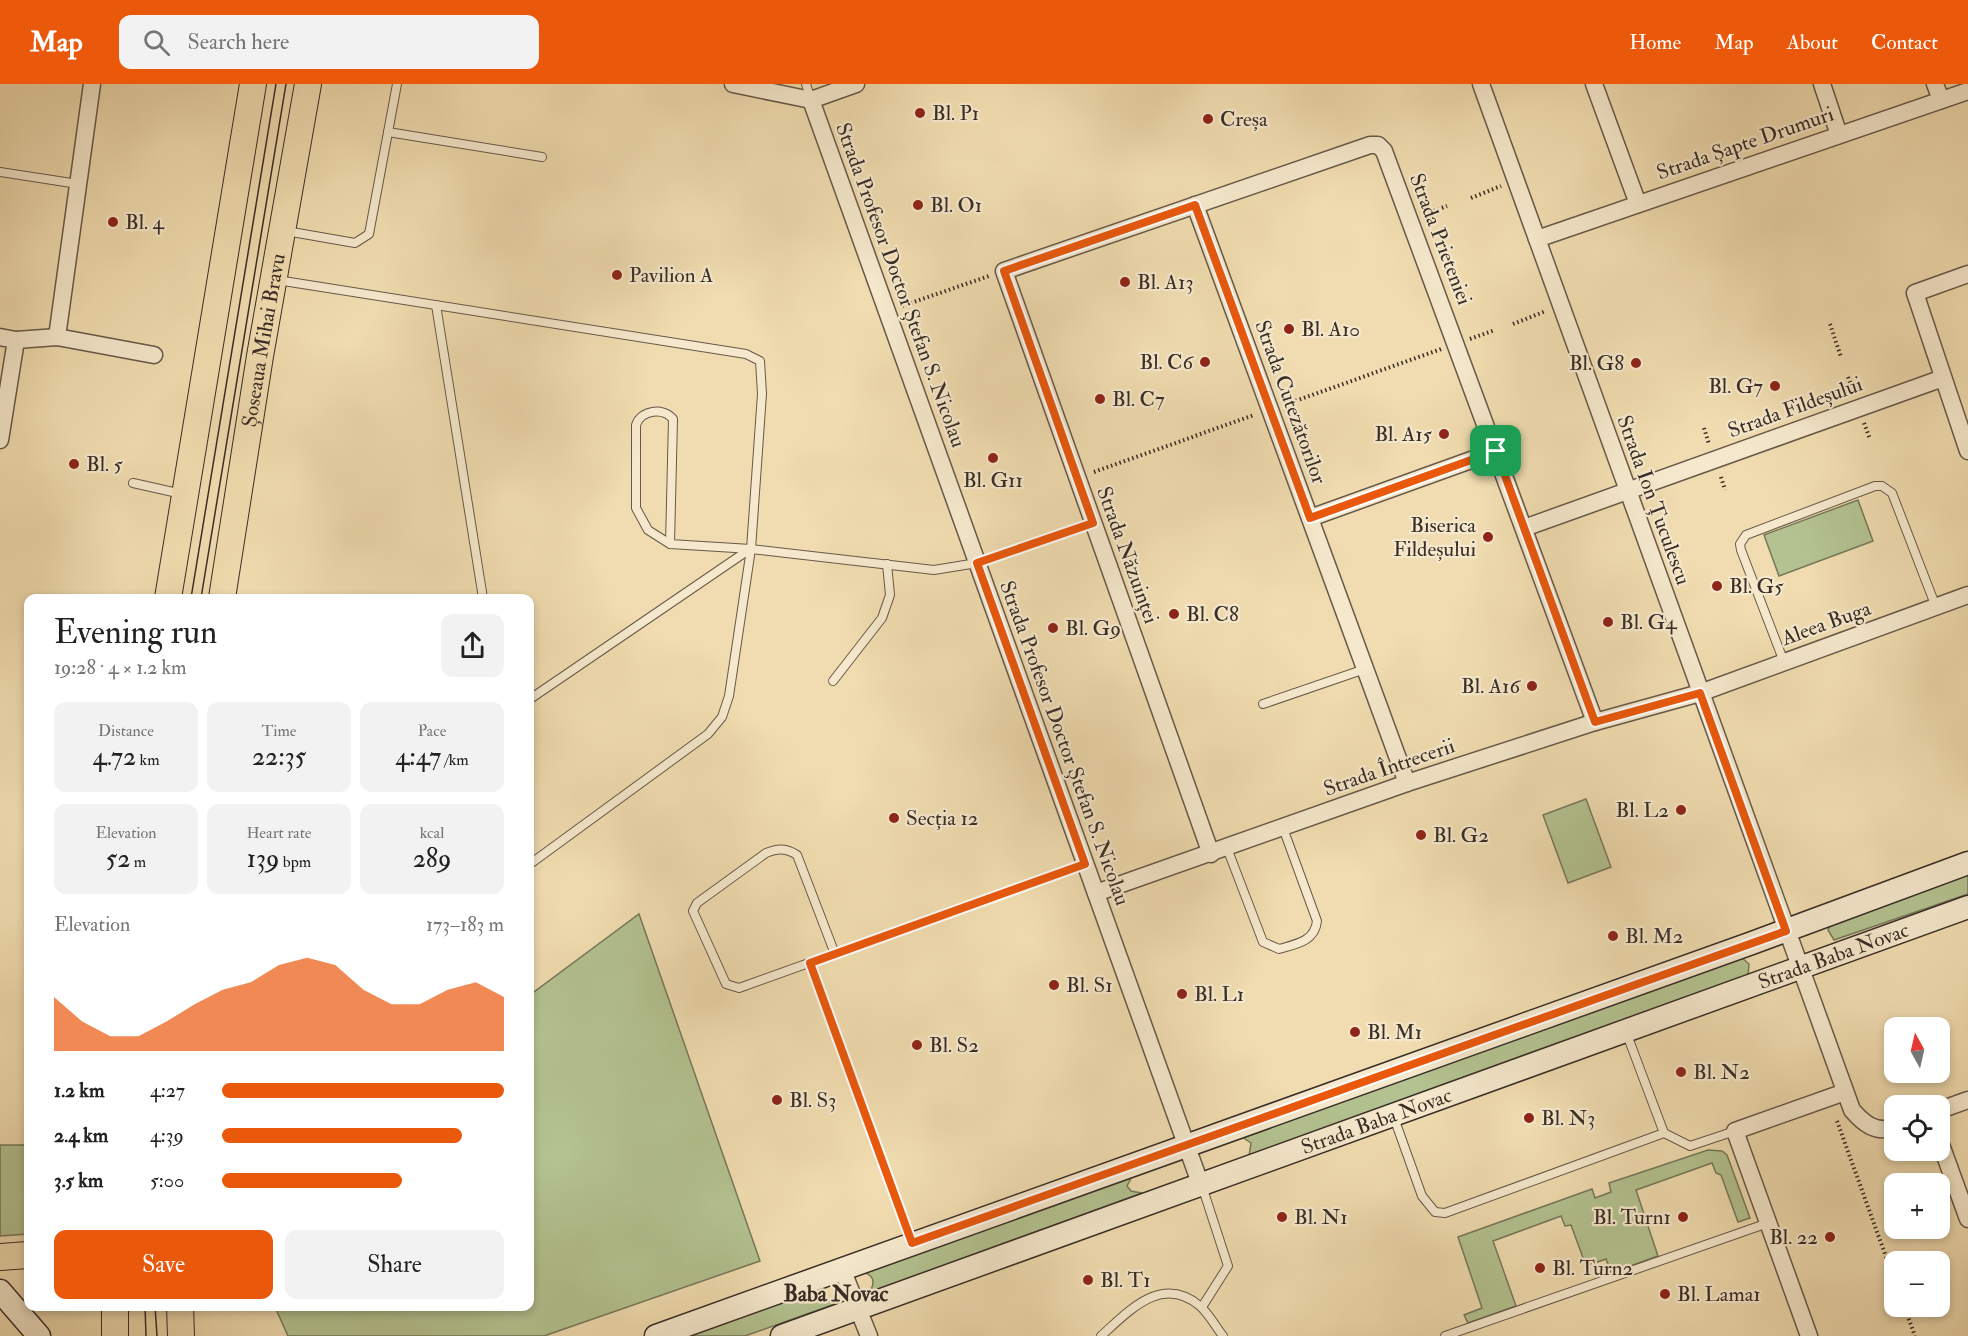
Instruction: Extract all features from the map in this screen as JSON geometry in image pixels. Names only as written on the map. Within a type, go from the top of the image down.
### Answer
[{"type":"main road","points":[[169,594],[253,84]]},
{"type":"main road","name":"Șoseaua Mihai Bravu","points":[[223,594],[273,279],[308,84]]},
{"type":"main road","name":"Strada Baba Novac","points":[[656,1336],[1786,931],[1968,863]]},
{"type":"main road","name":"Strada Baba Novac","points":[[782,1336],[1968,907]]},
{"type":"main road","points":[[0,1257],[24,1255]]},
{"type":"main road","points":[[0,1291],[39,1336]]},
{"type":"main road","points":[[115,1311],[115,1336]]},
{"type":"main road","points":[[180,1311],[182,1336]]},
{"type":"street","points":[[57,337],[92,84]]},
{"type":"street","points":[[733,84],[809,92],[856,84]]},
{"type":"street","name":"Strada Ion Țuculescu","points":[[1481,84],[1800,969]]},
{"type":"street","points":[[1594,84],[1638,204]]},
{"type":"street","points":[[1822,84],[1839,135]]},
{"type":"street","points":[[1935,84],[1941,100]]},
{"type":"street","name":"Strada Șapte Drumuri","points":[[1537,239],[1968,91]]},
{"type":"street","name":"Strada Profesor Doctor Ștefan S. Nicolau","points":[[809,92],[1200,1183]]},
{"type":"street","name":"Strada Prieteniei","points":[[1004,271],[1370,145],[1378,145],[1384,151],[1595,722]]},
{"type":"street","name":"Strada Cutezătorilor","points":[[1195,205],[1407,783]]},
{"type":"street","name":"Strada Năzuinței","points":[[1004,271],[1211,854]]},
{"type":"street","points":[[1968,274],[1915,293],[1968,451]]},
{"type":"street","points":[[0,440],[8,338],[57,337],[154,355]]},
{"type":"street","name":"Strada Fildeșului","points":[[1524,528],[1943,378]]},
{"type":"street","points":[[1310,518],[1496,451]]},
{"type":"street","name":"Aleea Buga","points":[[1700,693],[1968,595]]},
{"type":"street","name":"Strada Întrecerii","points":[[1096,893],[1407,783],[1595,722],[1700,693]]},
{"type":"street","points":[[1800,969],[1852,1110],[1868,1126],[1884,1129]]},
{"type":"street","points":[[1809,1336],[1735,1131],[1845,1092]]},
{"type":"street","points":[[1950,1106],[1968,1100]]},
{"type":"street","points":[[1947,1161],[1968,1219]]},
{"type":"street","points":[[842,1269],[869,1336]]},
{"type":"lane","points":[[283,231],[347,243],[364,239],[372,225],[397,84]]},
{"type":"lane","points":[[388,132],[542,157]]},
{"type":"lane","points":[[0,172],[78,184]]},
{"type":"lane","points":[[273,279],[746,354],[760,361],[762,394],[751,549],[729,696],[722,717],[708,734],[534,861]]},
{"type":"lane","points":[[436,305],[482,594]]},
{"type":"lane","points":[[670,544],[673,419],[663,412],[645,413],[638,418],[636,425],[636,508],[648,530],[670,544],[751,549],[934,570],[977,563]]},
{"type":"lane","points":[[133,483],[185,495]]},
{"type":"lane","points":[[1784,662],[1741,550],[1742,538],[1875,486],[1882,486],[1892,493],[1936,607]]},
{"type":"lane","points":[[534,696],[751,549]]},
{"type":"lane","points":[[833,681],[882,618],[890,595],[887,564]]},
{"type":"lane","points":[[1263,704],[1365,669]]},
{"type":"lane","points":[[1227,848],[1263,942],[1279,949],[1291,946],[1312,937],[1316,932],[1317,921],[1283,828]]},
{"type":"lane","points":[[835,954],[797,855],[788,849],[775,849],[766,853],[697,903],[693,910],[726,984],[731,988],[739,988],[810,963],[835,954],[1085,864]]},
{"type":"lane","points":[[810,963],[912,1243]]},
{"type":"lane","points":[[1626,1032],[1664,1133],[1690,1146],[1735,1131]]},
{"type":"lane","points":[[1392,1115],[1426,1204],[1435,1212],[1445,1213],[1664,1133]]},
{"type":"lane","points":[[1200,1183],[1228,1266],[1202,1307]]},
{"type":"lane","points":[[1445,1336],[1768,1223]]},
{"type":"lane","points":[[1101,1336],[1134,1308],[1161,1293],[1170,1291],[1181,1293],[1202,1307],[1223,1336]]},
{"type":"path","points":[[1471,198],[1516,180]]},
{"type":"path","points":[[887,312],[1004,271]]},
{"type":"path","points":[[1513,324],[1561,306]]},
{"type":"path","points":[[1830,324],[1841,357]]},
{"type":"path","points":[[977,563],[1093,523]]},
{"type":"path","points":[[1828,1098],[1884,1252]]},
{"type":"path","points":[[1909,1317],[1915,1336]]},
{"type":"green space","points":[[1858,500],[1873,541],[1779,576],[1764,535]]},
{"type":"green space","points":[[1586,799],[1611,867],[1568,883],[1543,815]]},
{"type":"green space","points":[[1968,873],[1968,894],[1834,940],[1828,930],[1831,923]]},
{"type":"green space","points":[[639,914],[760,1261],[544,1336],[288,1336],[277,1311],[534,1311],[534,992]]},
{"type":"green space","points":[[1741,957],[1749,964],[1748,976],[1249,1156],[1251,1143],[1242,1137]]},
{"type":"green space","points":[[0,1145],[24,1145],[24,1234],[0,1236]]},
{"type":"green space","points":[[1708,1150],[1722,1151],[1727,1155],[1750,1218],[1738,1222],[1721,1175],[1716,1173],[1712,1163],[1636,1190],[1658,1256],[1611,1273],[1606,1259],[1586,1266],[1571,1225],[1565,1226],[1561,1216],[1493,1241],[1516,1306],[1468,1323],[1464,1315],[1482,1308],[1458,1237],[1592,1189],[1595,1198],[1611,1192],[1609,1183]]},
{"type":"green space","points":[[1134,1173],[1127,1186],[1131,1191],[1142,1193],[869,1293],[873,1279],[861,1272]]},
{"type":"green space","points":[[827,1284],[823,1290],[824,1298],[835,1304],[745,1336],[689,1336]]},
{"type":"tram line","points":[[192,594],[276,84]]},
{"type":"tram line","points":[[202,594],[286,84]]},
{"type":"tram line","points":[[145,1311],[146,1336]]},
{"type":"tram line","points":[[155,1311],[157,1336]]},
{"type":"place","name":"Bl. P1","points":[[920,113]]},
{"type":"place","name":"Creșa","points":[[1208,119]]},
{"type":"place","name":"Bl. O1","points":[[918,205]]},
{"type":"place","name":"Bl. 4","points":[[113,222]]},
{"type":"place","name":"Pavilion A","points":[[617,275]]},
{"type":"place","name":"Bl. A13","points":[[1125,282]]},
{"type":"place","name":"Bl. A10","points":[[1289,329]]},
{"type":"place","name":"Bl. C6","points":[[1205,362]]},
{"type":"place","name":"Bl. G8","points":[[1636,363]]},
{"type":"place","name":"Bl. G7","points":[[1775,386]]},
{"type":"place","name":"Bl. C7","points":[[1100,399]]},
{"type":"place","name":"Bl. A15","points":[[1444,434]]},
{"type":"place","name":"Bl. G11","points":[[993,458]]},
{"type":"place","name":"Bl. 5","points":[[74,464]]},
{"type":"place","name":"Biserica Fildeșului","points":[[1488,537]]},
{"type":"place","name":"Bl. G5","points":[[1717,586]]},
{"type":"place","name":"Bl. C8","points":[[1174,614]]},
{"type":"place","name":"Bl. G4","points":[[1608,622]]},
{"type":"place","name":"Bl. G9","points":[[1053,628]]},
{"type":"place","name":"Bl. A16","points":[[1532,686]]},
{"type":"place","name":"Bl. L2","points":[[1681,810]]},
{"type":"place","name":"Secția 12","points":[[894,818]]},
{"type":"place","name":"Bl. G2","points":[[1421,835]]},
{"type":"place","name":"Bl. M2","points":[[1613,936]]},
{"type":"place","name":"Bl. S1","points":[[1054,985]]},
{"type":"place","name":"Bl. L1","points":[[1182,994]]},
{"type":"place","name":"Bl. M1","points":[[1355,1032]]},
{"type":"place","name":"Bl. S2","points":[[917,1045]]},
{"type":"place","name":"Bl. N2","points":[[1681,1072]]},
{"type":"place","name":"Bl. S3","points":[[777,1100]]},
{"type":"place","name":"Bl. N3","points":[[1529,1118]]},
{"type":"place","name":"Bl. N1","points":[[1282,1217]]},
{"type":"place","name":"Bl. Turn1","points":[[1683,1217]]},
{"type":"place","name":"Bl. 22","points":[[1830,1237]]},
{"type":"place","name":"Bl. Turn2","points":[[1540,1268]]},
{"type":"place","name":"Bl. T1","points":[[1088,1280]]},
{"type":"place","name":"Bl. Lama1","points":[[1665,1294]]},
{"type":"district","name":"Baba Novac","points":[[836,1293]]},
{"type":"route","points":[[1195,205],[1310,518],[1496,451],[1595,722],[1700,693],[1786,931],[912,1243],[810,963],[1085,864],[977,563],[1093,523],[1004,271],[1195,205]]}]
